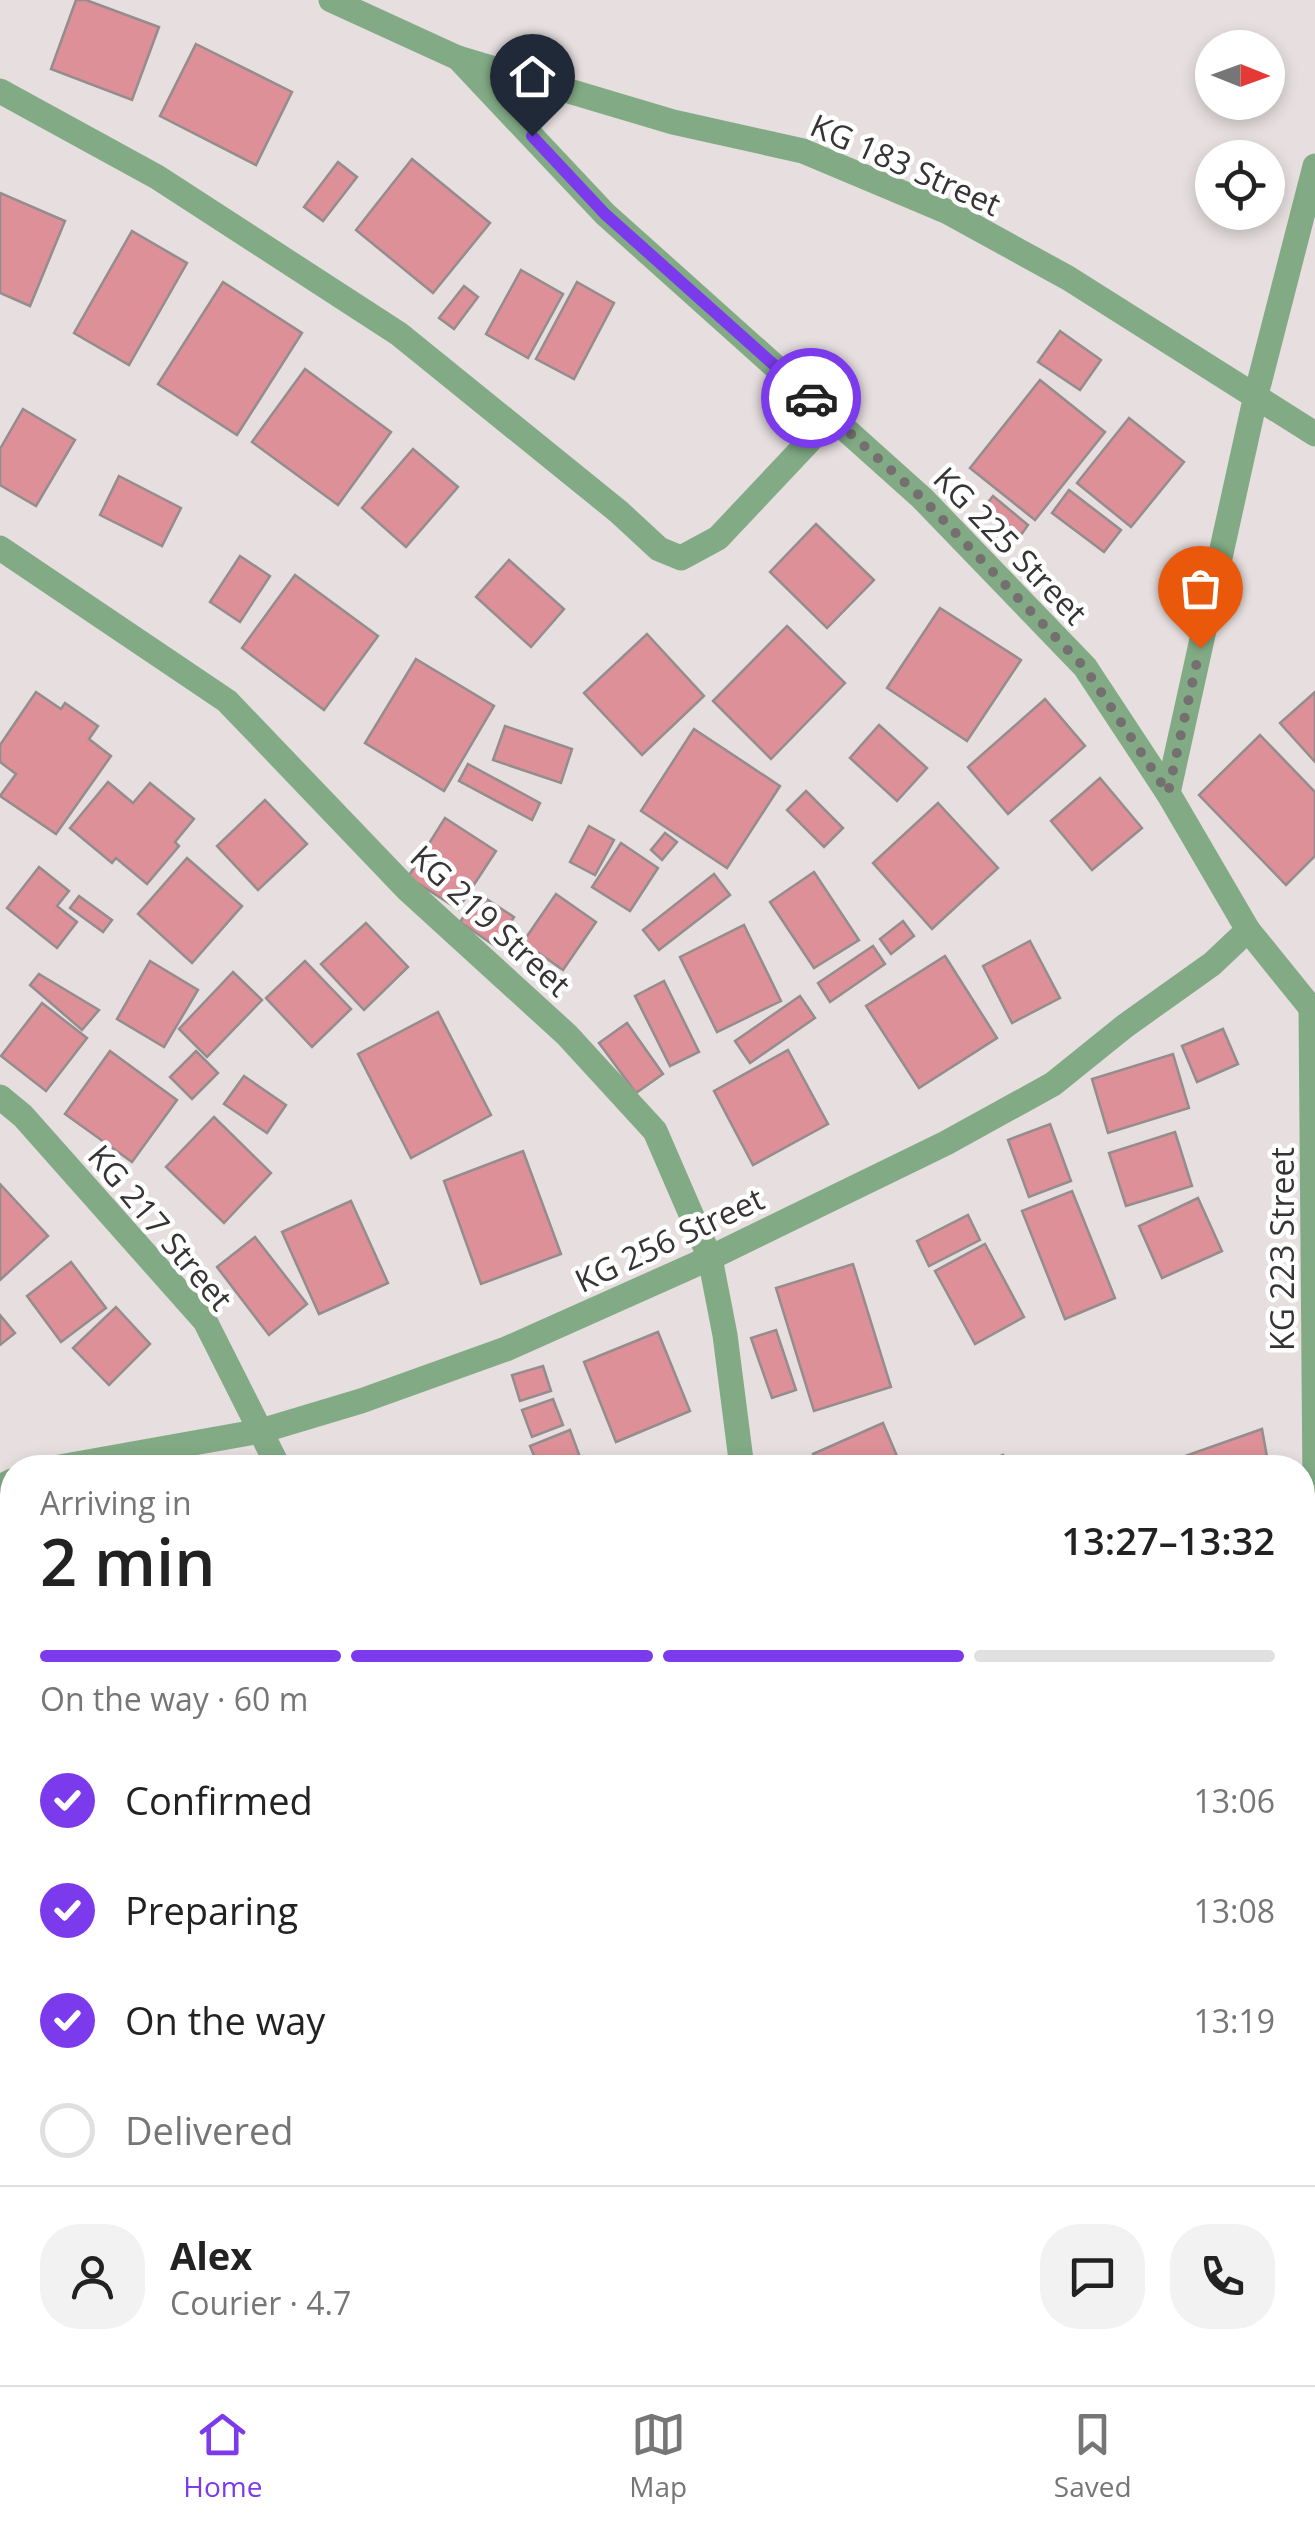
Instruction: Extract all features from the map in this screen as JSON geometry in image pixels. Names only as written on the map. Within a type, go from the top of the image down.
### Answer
[{"type":"street","name":"KG 183 Street","points":[[331,0],[458,58],[673,122],[804,150],[948,212],[1068,278],[1315,434]]},
{"type":"street","name":"KG 225 Street","points":[[458,58],[605,214],[922,498],[1085,668],[1168,793],[1248,930],[1313,1011]]},
{"type":"street","points":[[0,91],[157,177],[399,334],[619,512],[659,549],[681,558],[718,538],[832,417]]},
{"type":"street","points":[[1168,793],[1256,394],[1315,166]]},
{"type":"street","name":"KG 219 Street","points":[[0,548],[228,701],[408,890],[567,1036],[655,1131],[710,1258],[725,1335],[740,1455]]},
{"type":"street","name":"KG 256 Street","points":[[127,1455],[261,1431],[361,1401],[506,1350],[710,1258],[946,1143],[1053,1084],[1212,964],[1248,930]]},
{"type":"street","name":"KG 223 Street","points":[[1313,1011],[1315,1455]]},
{"type":"street","name":"KG 217 Street","points":[[0,1097],[23,1116],[204,1321],[273,1455]]},
{"type":"building","points":[[76,0],[86,0],[159,27],[132,100],[51,69]]},
{"type":"building","points":[[196,44],[292,92],[256,165],[160,116]]},
{"type":"building","points":[[412,159],[490,223],[433,293],[356,230]]},
{"type":"building","points":[[338,162],[357,177],[323,221],[304,207]]},
{"type":"building","points":[[0,193],[65,221],[30,306],[0,293]]},
{"type":"building","points":[[132,231],[187,263],[129,365],[74,333]]},
{"type":"building","points":[[521,270],[563,294],[528,358],[486,334]]},
{"type":"building","points":[[223,282],[302,333],[237,435],[158,384]]},
{"type":"building","points":[[577,282],[614,303],[574,379],[536,359]]},
{"type":"building","points":[[464,286],[478,297],[454,329],[439,318]]},
{"type":"building","points":[[1060,331],[1101,360],[1080,390],[1038,362]]},
{"type":"building","points":[[305,369],[391,432],[338,505],[252,442]]},
{"type":"building","points":[[1040,380],[1105,432],[1035,520],[970,468]]},
{"type":"building","points":[[23,409],[75,440],[36,506],[0,485],[0,449]]},
{"type":"building","points":[[1129,418],[1184,462],[1131,527],[1077,483]]},
{"type":"building","points":[[413,449],[458,487],[406,547],[362,508]]},
{"type":"building","points":[[119,476],[181,508],[162,546],[100,515]]},
{"type":"building","points":[[1069,490],[1121,530],[1104,552],[1052,513]]},
{"type":"building","points":[[993,496],[1028,525],[1021,535],[985,506]]},
{"type":"building","points":[[816,524],[874,580],[827,628],[770,572]]},
{"type":"building","points":[[240,556],[270,576],[240,622],[210,602]]},
{"type":"building","points":[[509,560],[564,609],[531,647],[476,597]]},
{"type":"building","points":[[295,575],[378,636],[324,710],[242,648]]},
{"type":"building","points":[[940,608],[1021,660],[967,741],[887,688]]},
{"type":"building","points":[[787,626],[845,683],[771,759],[713,701]]},
{"type":"building","points":[[647,634],[704,696],[642,755],[584,693]]},
{"type":"building","points":[[416,659],[494,706],[444,791],[365,743]]},
{"type":"building","points":[[36,692],[61,709],[65,703],[98,726],[89,739],[111,756],[56,834],[0,796],[16,774],[0,762],[0,745]]},
{"type":"building","points":[[1315,692],[1315,762],[1280,723]]},
{"type":"building","points":[[1045,699],[1085,746],[1008,814],[968,767]]},
{"type":"building","points":[[879,725],[927,768],[897,801],[850,758]]},
{"type":"building","points":[[505,726],[572,749],[561,783],[493,760]]},
{"type":"building","points":[[694,729],[780,786],[727,868],[641,811]]},
{"type":"building","points":[[1260,735],[1315,792],[1315,856],[1286,885],[1199,795]]},
{"type":"building","points":[[468,764],[540,803],[532,820],[459,781]]},
{"type":"building","points":[[1100,778],[1142,828],[1092,870],[1051,821]]},
{"type":"building","points":[[108,782],[133,803],[150,783],[194,819],[175,842],[179,846],[147,884],[116,858],[112,863],[70,828]]},
{"type":"building","points":[[806,791],[843,828],[824,847],[787,810]]},
{"type":"building","points":[[265,800],[307,844],[258,890],[217,846]]},
{"type":"building","points":[[938,803],[998,868],[932,929],[873,863]]},
{"type":"building","points":[[445,818],[496,851],[458,909],[408,877]]},
{"type":"building","points":[[589,826],[614,840],[595,875],[570,862]]},
{"type":"building","points":[[665,833],[677,842],[662,860],[651,850]]},
{"type":"building","points":[[621,843],[658,868],[630,911],[592,887]]},
{"type":"building","points":[[187,858],[242,906],[192,963],[138,914]]},
{"type":"building","points":[[39,867],[69,891],[57,906],[77,922],[57,948],[7,908]]},
{"type":"building","points":[[814,872],[859,940],[814,968],[770,902]]},
{"type":"building","points":[[714,874],[730,895],[659,950],[643,930]]},
{"type":"building","points":[[479,894],[514,917],[495,946],[460,922]]},
{"type":"building","points":[[556,894],[596,922],[563,970],[523,942]]},
{"type":"building","points":[[79,896],[112,920],[103,932],[70,908]]},
{"type":"building","points":[[903,921],[914,936],[891,954],[880,939]]},
{"type":"building","points":[[366,923],[408,967],[364,1010],[321,964]]},
{"type":"building","points":[[744,925],[781,1001],[717,1032],[680,957]]},
{"type":"building","points":[[1030,941],[1060,998],[1012,1023],[983,966]]},
{"type":"building","points":[[873,946],[885,964],[830,1002],[818,983]]},
{"type":"building","points":[[945,956],[997,1038],[919,1088],[866,1006]]},
{"type":"building","points":[[150,961],[198,990],[164,1047],[117,1019]]},
{"type":"building","points":[[305,961],[351,1009],[312,1047],[266,998]]},
{"type":"building","points":[[233,972],[262,1000],[207,1057],[179,1029]]},
{"type":"building","points":[[39,974],[99,1010],[82,1030],[30,985]]},
{"type":"building","points":[[664,981],[699,1052],[670,1066],[635,996]]},
{"type":"building","points":[[800,996],[815,1018],[750,1063],[735,1041]]},
{"type":"building","points":[[42,1003],[87,1038],[46,1091],[1,1056]]},
{"type":"building","points":[[438,1012],[491,1115],[411,1158],[358,1054]]},
{"type":"building","points":[[627,1023],[663,1074],[636,1093],[599,1043]]},
{"type":"building","points":[[1223,1029],[1238,1064],[1197,1082],[1182,1046]]},
{"type":"building","points":[[788,1050],[828,1124],[753,1165],[714,1091]]},
{"type":"building","points":[[110,1051],[177,1100],[132,1162],[65,1114]]},
{"type":"building","points":[[196,1051],[218,1073],[192,1099],[170,1077]]},
{"type":"building","points":[[1173,1054],[1189,1108],[1108,1133],[1092,1079]]},
{"type":"building","points":[[244,1076],[286,1105],[267,1133],[224,1104]]},
{"type":"building","points":[[214,1117],[271,1173],[224,1223],[166,1167]]},
{"type":"building","points":[[1050,1124],[1071,1181],[1029,1197],[1008,1140]]},
{"type":"building","points":[[1175,1132],[1192,1186],[1126,1206],[1109,1153]]},
{"type":"building","points":[[523,1151],[561,1254],[481,1284],[444,1181]]},
{"type":"building","points":[[0,1184],[48,1236],[0,1280]]},
{"type":"building","points":[[1072,1191],[1115,1298],[1065,1319],[1022,1211]]},
{"type":"building","points":[[1198,1198],[1222,1251],[1162,1278],[1139,1226]]},
{"type":"building","points":[[351,1201],[388,1283],[319,1314],[282,1232]]},
{"type":"building","points":[[968,1215],[980,1240],[929,1266],[917,1241]]},
{"type":"building","points":[[255,1237],[307,1304],[269,1335],[217,1267]]},
{"type":"building","points":[[985,1244],[1024,1317],[975,1344],[935,1271]]},
{"type":"building","points":[[71,1262],[106,1308],[61,1342],[27,1296]]},
{"type":"building","points":[[853,1264],[891,1387],[814,1411],[776,1288]]},
{"type":"building","points":[[116,1307],[150,1344],[109,1385],[73,1348]]},
{"type":"building","points":[[0,1315],[15,1333],[0,1345]]},
{"type":"building","points":[[776,1330],[796,1390],[772,1398],[751,1338]]},
{"type":"building","points":[[658,1332],[690,1411],[616,1442],[584,1362]]},
{"type":"building","points":[[543,1366],[551,1391],[520,1401],[512,1375]]},
{"type":"building","points":[[553,1399],[563,1425],[532,1437],[522,1410]]},
{"type":"building","points":[[883,1423],[897,1455],[813,1455]]},
{"type":"building","points":[[1262,1429],[1267,1455],[1188,1455]]},
{"type":"building","points":[[570,1430],[579,1455],[534,1455],[530,1446]]},
{"type":"way so far","points":[[811,398],[922,498],[1085,668],[1168,793],[1200,648]]},
{"type":"route","points":[[532,136],[605,214],[811,398]]}]
